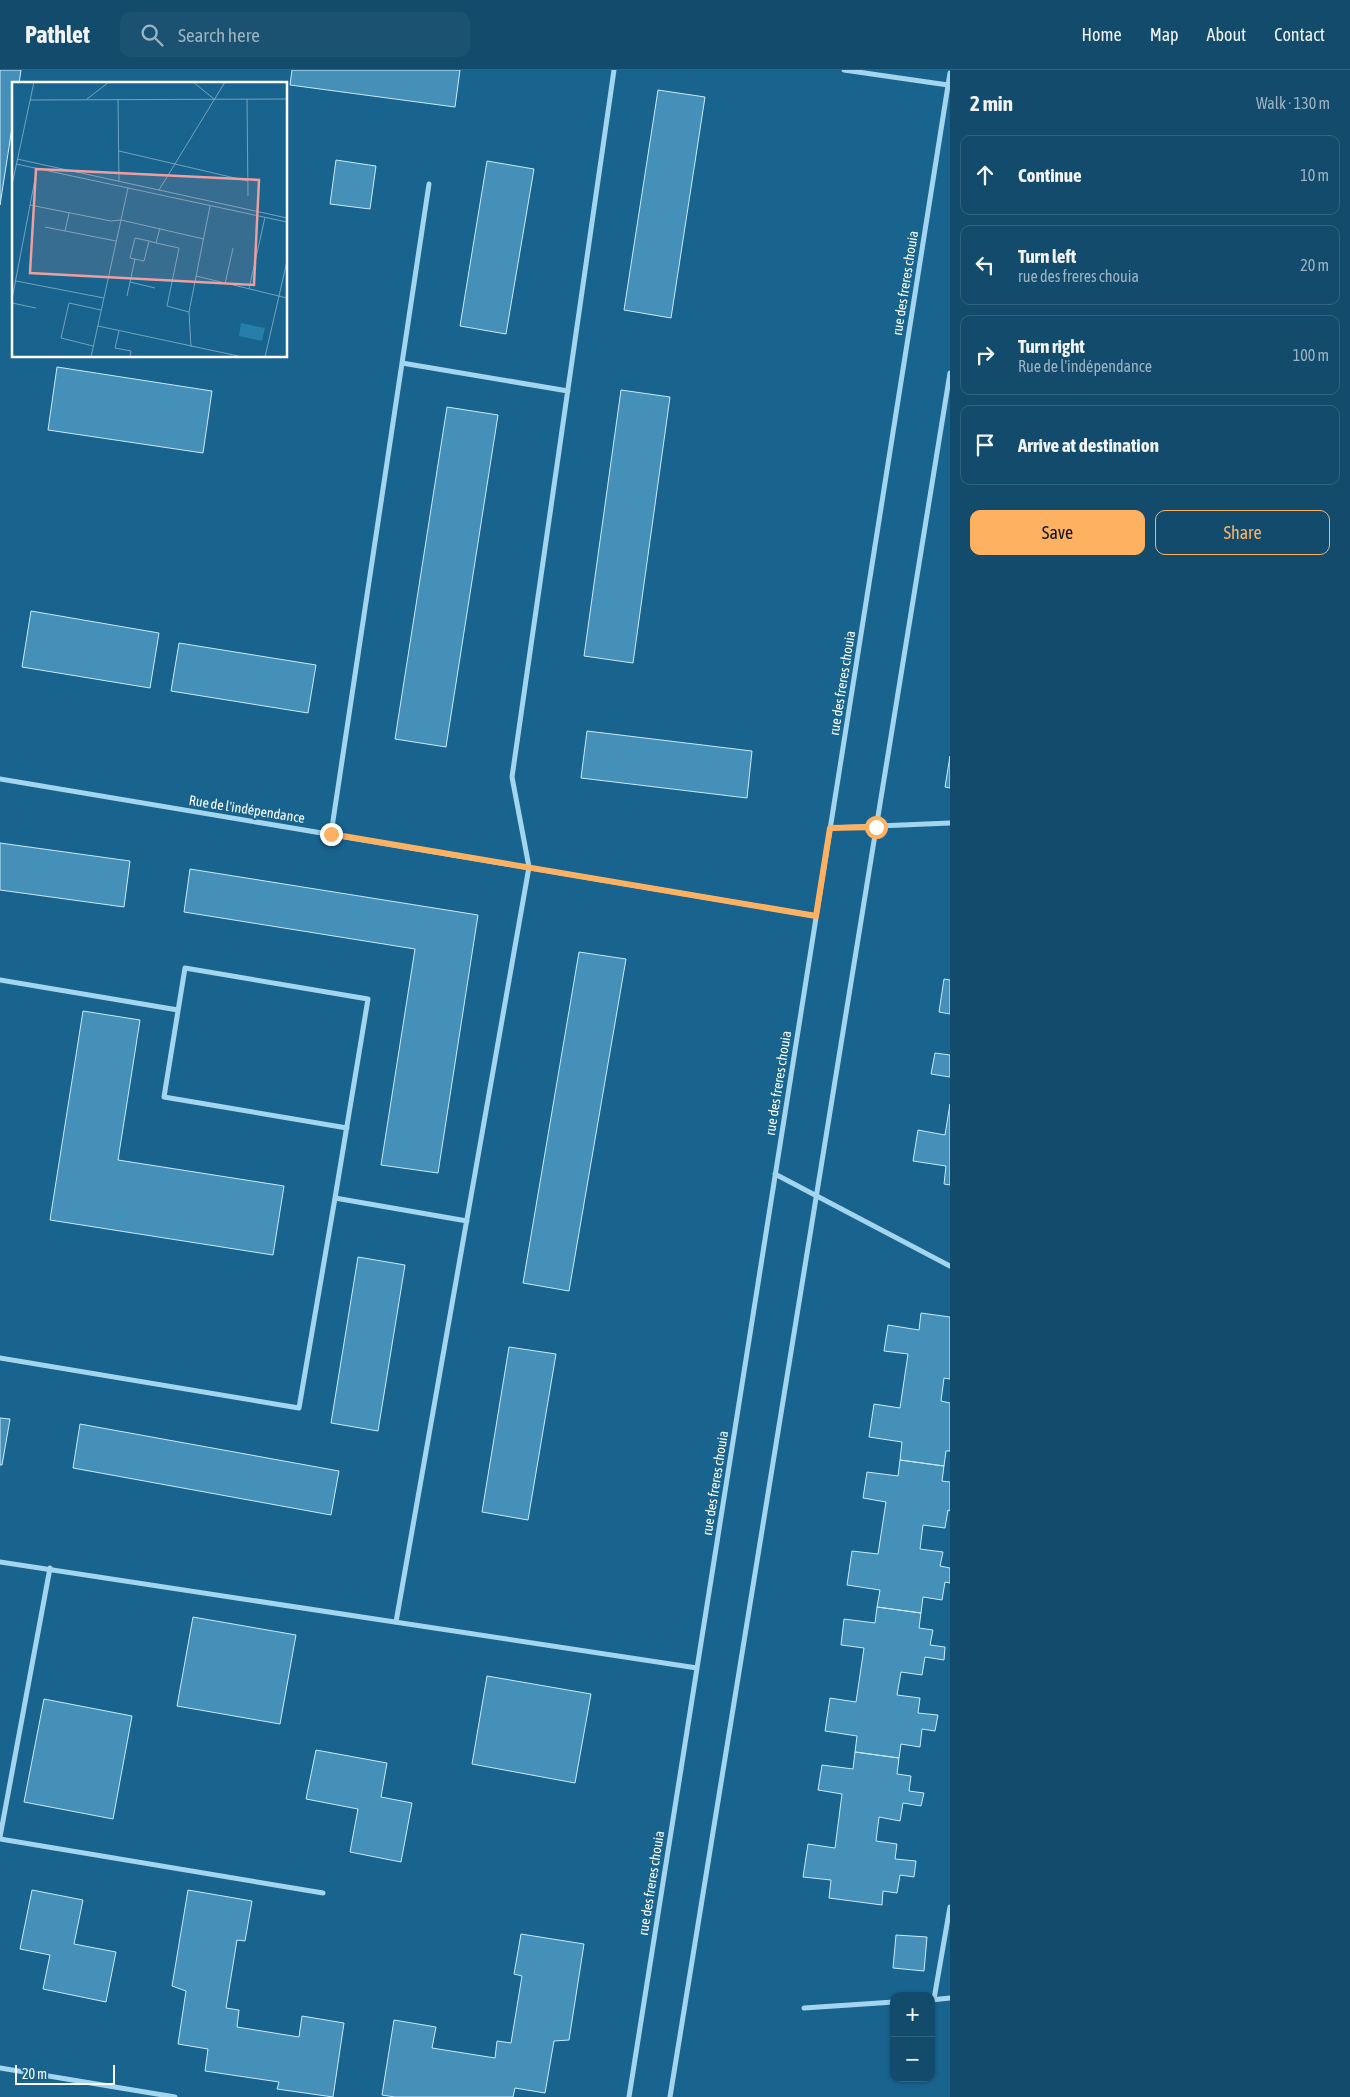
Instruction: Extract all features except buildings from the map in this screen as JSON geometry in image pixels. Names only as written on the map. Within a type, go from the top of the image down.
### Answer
[{"type":"street","points":[[396,1622],[529,867],[512,777],[614,70]]},
{"type":"street","points":[[844,70],[948,85]]},
{"type":"street","name":"rue des freres chouia","points":[[629,2097],[950,73]]},
{"type":"street","points":[[331,834],[429,184]]},
{"type":"street","points":[[402,363],[568,391]]},
{"type":"street","points":[[670,2097],[950,373]]},
{"type":"street","name":"Rue de l'indépendance","points":[[0,779],[816,916]]},
{"type":"street","points":[[830,828],[950,823]]},
{"type":"street","points":[[0,1358],[299,1408],[347,1128],[368,999],[185,968],[164,1097],[347,1128]]},
{"type":"street","points":[[0,980],[178,1010]]},
{"type":"street","points":[[775,1174],[950,1266]]},
{"type":"street","points":[[335,1198],[467,1221]]},
{"type":"street","points":[[0,1562],[50,1568],[697,1668]]},
{"type":"street","points":[[50,1568],[0,1838],[323,1893]]},
{"type":"street","points":[[934,1992],[950,1907]]},
{"type":"street","points":[[935,2000],[950,1998]]},
{"type":"street","points":[[804,2008],[890,2002]]},
{"type":"street","points":[[0,2068],[175,2097]]},
{"type":"route","points":[[331,834],[816,916],[830,828],[876,827]]}]
